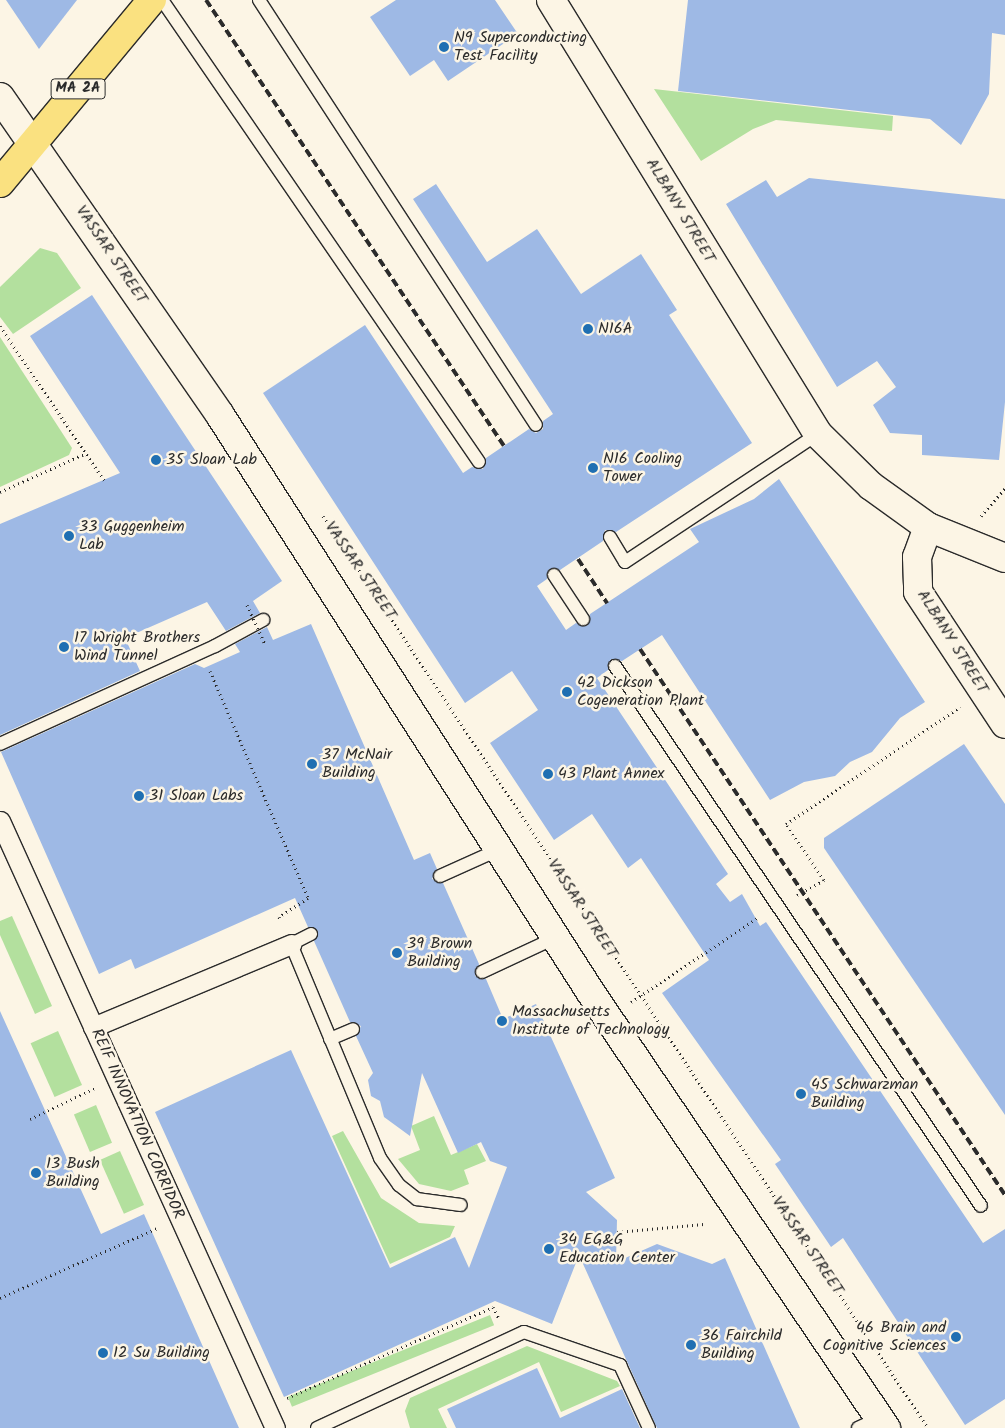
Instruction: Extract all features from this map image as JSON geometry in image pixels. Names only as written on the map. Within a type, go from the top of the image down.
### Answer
[{"type":"main road","name":"MA 2A","points":[[0,183],[152,0]]},
{"type":"main road","name":"ALBANY STREET","points":[[551,0],[813,428],[871,486],[928,527],[1005,558]]},
{"type":"main road","name":"VASSAR STREET","points":[[0,96],[35,141],[220,415],[874,1425]]},
{"type":"main road","name":"ALBANY STREET","points":[[928,527],[917,557],[918,592],[1005,724]]},
{"type":"street","name":"REIF INNOVATION CORRIDOR","points":[[0,821],[274,1428]]},
{"type":"street","points":[[93,1027],[290,944]]},
{"type":"lane","points":[[162,0],[479,462]]},
{"type":"lane","points":[[259,0],[536,425]]},
{"type":"lane","points":[[610,537],[625,562],[813,428]]},
{"type":"lane","points":[[554,575],[583,619]]},
{"type":"lane","points":[[0,744],[202,652],[263,620]]},
{"type":"lane","points":[[615,666],[779,905],[981,1206]]},
{"type":"lane","points":[[440,876],[500,849]]},
{"type":"lane","points":[[311,934],[290,944],[380,1158],[399,1185],[417,1200],[461,1205]]},
{"type":"lane","points":[[482,972],[557,937]]},
{"type":"lane","points":[[330,1039],[353,1029]]},
{"type":"lane","points":[[318,1428],[524,1332],[620,1365],[649,1428]]},
{"type":"path","points":[[0,326],[84,454],[104,480]]},
{"type":"path","points":[[0,492],[84,454]]},
{"type":"path","points":[[979,517],[1005,488]]},
{"type":"path","name":"VASSAR STREET","points":[[317,507],[928,1428]]},
{"type":"path","points":[[247,605],[265,644]]},
{"type":"path","points":[[202,652],[308,898],[279,917],[290,944]]},
{"type":"path","points":[[629,1004],[779,905],[824,880],[786,824],[983,692]]},
{"type":"path","points":[[30,1119],[116,1078]]},
{"type":"path","points":[[617,1232],[704,1224]]},
{"type":"path","points":[[0,1298],[151,1230]]},
{"type":"path","points":[[266,1408],[493,1307],[499,1319],[508,1316]]},
{"type":"green space","points":[[654,89],[893,116],[892,131],[776,120],[753,129],[701,161]]},
{"type":"green space","points":[[40,248],[57,253],[81,288],[13,334],[0,317],[0,287]]},
{"type":"green space","points":[[0,337],[72,448],[69,455],[0,487]]},
{"type":"green space","points":[[12,916],[52,1006],[35,1014],[0,935],[0,921]]},
{"type":"green space","points":[[58,1031],[82,1085],[55,1097],[31,1043]]},
{"type":"green space","points":[[96,1105],[112,1143],[90,1152],[74,1114]]},
{"type":"green space","points":[[434,1116],[451,1155],[477,1144],[486,1161],[464,1170],[469,1184],[451,1191],[419,1184],[398,1159],[420,1150],[411,1126]]},
{"type":"green space","points":[[343,1131],[381,1198],[419,1223],[455,1226],[450,1237],[390,1264],[332,1136]]},
{"type":"green space","points":[[120,1151],[144,1205],[124,1214],[100,1160]]},
{"type":"green space","points":[[490,1315],[494,1325],[292,1407],[288,1397]]},
{"type":"green space","points":[[527,1346],[617,1381],[620,1386],[561,1412],[539,1362],[438,1409],[447,1428],[410,1428],[405,1411],[410,1398]]},
{"type":"building","points":[[6,0],[77,0],[39,49]]},
{"type":"building","name":"N9 Superconducting Test Facility","points":[[396,0],[495,0],[518,34],[448,81],[434,60],[410,76],[370,17]]},
{"type":"building","points":[[688,0],[1005,0],[1005,35],[992,33],[989,94],[961,145],[930,119],[678,91]]},
{"type":"building","points":[[809,178],[1005,199],[1005,402],[999,460],[922,455],[922,435],[890,433],[873,405],[896,387],[877,361],[837,387],[726,204],[766,180],[777,197]]},
{"type":"building","points":[[436,184],[487,262],[537,229],[581,294],[641,254],[677,310],[669,315],[752,443],[616,532],[605,530],[603,541],[560,570],[549,569],[547,579],[537,586],[566,630],[576,623],[587,626],[590,614],[699,542],[690,529],[754,499],[779,479],[925,702],[900,718],[872,752],[850,762],[835,776],[804,782],[770,800],[662,635],[622,661],[611,659],[608,670],[597,678],[728,874],[716,884],[730,902],[742,894],[760,926],[766,922],[983,1243],[1005,1229],[1005,1399],[965,1425],[843,1238],[831,1247],[775,1164],[781,1160],[662,993],[709,960],[641,858],[628,868],[592,814],[554,840],[490,743],[538,710],[512,671],[465,703],[263,393],[365,325],[463,473],[472,467],[483,469],[486,458],[529,429],[536,433],[543,429],[543,421],[553,414],[413,199]]},
{"type":"building","points":[[92,295],[282,581],[253,601],[260,613],[226,631],[207,602],[125,638],[140,671],[0,735],[0,524],[120,473],[30,336]]},
{"type":"building","points":[[311,624],[414,860],[430,853],[437,869],[432,879],[443,883],[479,964],[475,976],[486,979],[503,1019],[536,1004],[615,1178],[586,1192],[617,1220],[616,1262],[657,1244],[712,1264],[725,1258],[800,1428],[657,1428],[579,1255],[552,1324],[495,1301],[284,1397],[155,1112],[291,1050],[390,1268],[455,1237],[469,1268],[507,1167],[490,1161],[481,1142],[458,1153],[422,1073],[410,1136],[384,1117],[380,1101],[371,1096],[368,1080],[373,1073],[356,1036],[361,1026],[350,1022],[314,941],[318,931],[308,927],[295,898],[135,969],[131,959],[99,974],[1,752],[195,664],[204,668],[240,652],[235,644],[267,627],[273,640]]},
{"type":"building","points":[[964,744],[1005,804],[1005,1115],[824,848],[824,838]]},
{"type":"building","name":"12 Su Building","points":[[0,1011],[101,1234],[144,1214],[239,1428],[0,1428]]},
{"type":"building","points":[[537,1368],[560,1418],[622,1389],[640,1428],[456,1428],[447,1409]]},
{"type":"railway","points":[[206,0],[504,446]]},
{"type":"railway","points":[[578,559],[607,603]]},
{"type":"railway","points":[[640,649],[1005,1195]]},
{"type":"place","name":"N9 Superconducting Test Facility","points":[[444,47]]},
{"type":"place","name":"N16A","points":[[588,329]]},
{"type":"place","name":"35 Sloan Lab","points":[[156,460]]},
{"type":"place","name":"N16 Cooling Tower","points":[[593,468]]},
{"type":"place","name":"33 Guggenheim Lab","points":[[69,536]]},
{"type":"place","name":"17 Wright Brothers Wind Tunnel","points":[[64,647]]},
{"type":"place","name":"42 Dickson Cogeneration Plant","points":[[567,692]]},
{"type":"place","name":"37 McNair Building","points":[[312,764]]},
{"type":"place","name":"43 Plant Annex","points":[[548,774]]},
{"type":"place","name":"31 Sloan Labs","points":[[139,796]]},
{"type":"place","name":"39 Brown Building","points":[[397,953]]},
{"type":"place","name":"Massachusetts Institute of Technology","points":[[502,1021]]},
{"type":"place","name":"45 Schwarzman Building","points":[[801,1094]]},
{"type":"place","name":"13 Bush Building","points":[[36,1173]]},
{"type":"place","name":"34 EG&G Education Center","points":[[549,1249]]},
{"type":"place","name":"46 Brain and Cognitive Sciences","points":[[956,1337]]},
{"type":"place","name":"36 Fairchild Building","points":[[691,1345]]},
{"type":"place","name":"12 Su Building","points":[[103,1353]]}]
